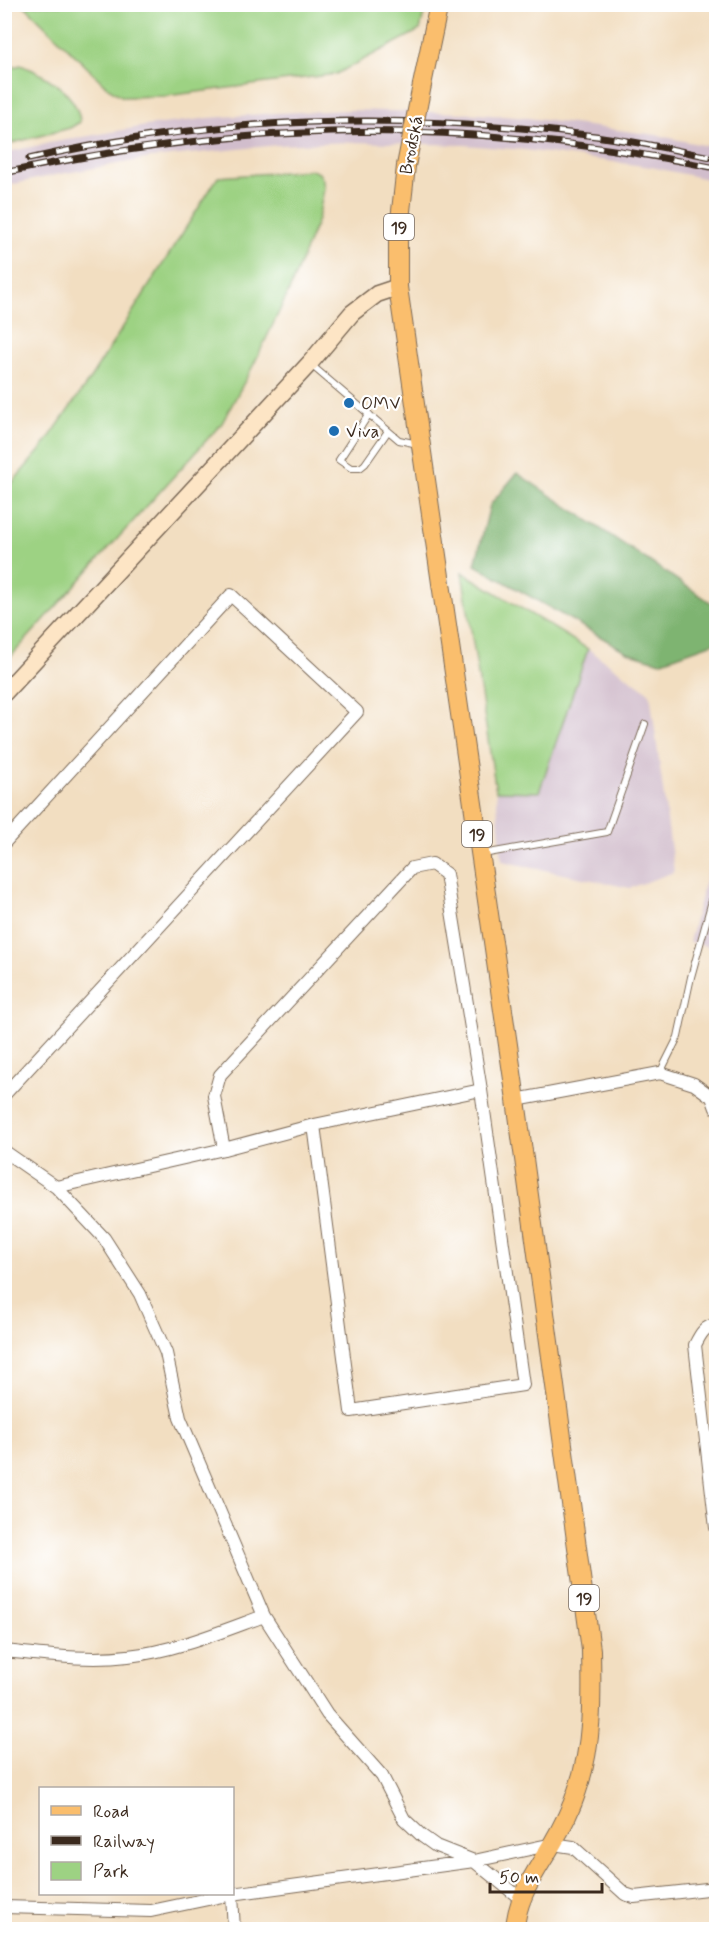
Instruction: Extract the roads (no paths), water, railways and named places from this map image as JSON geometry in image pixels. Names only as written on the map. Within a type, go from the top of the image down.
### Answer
[{"type":"main road","name":"Brodská","points":[[398,287],[398,238],[406,166],[439,4]]},
{"type":"main road","name":"19","points":[[398,287],[516,1100],[591,1650],[592,1700],[588,1747],[577,1792],[553,1844],[521,1899],[515,1929]]},
{"type":"street","points":[[4,693],[309,363],[352,313],[377,294],[398,287]]},
{"type":"street","points":[[4,843],[231,595],[357,712],[4,1095]]},
{"type":"street","points":[[224,1149],[214,1096],[220,1075],[412,868],[432,864],[446,874],[481,1090],[523,1385],[351,1411],[314,1125]]},
{"type":"street","points":[[516,1100],[660,1073],[694,1084],[712,1097],[717,1108]]},
{"type":"street","points":[[56,1187],[224,1149],[314,1125],[481,1090]]},
{"type":"street","points":[[4,1151],[56,1187],[104,1238],[140,1294],[166,1353],[180,1418],[264,1616],[327,1714],[382,1776],[404,1819],[436,1846],[474,1861],[521,1899]]},
{"type":"street","points":[[717,1325],[711,1325],[702,1332],[695,1345],[717,1528]]},
{"type":"street","points":[[4,1651],[67,1658],[128,1656],[186,1644],[264,1616]]},
{"type":"street","points":[[234,1894],[474,1861],[553,1844],[573,1847],[625,1894],[634,1897],[717,1888]]},
{"type":"street","points":[[4,1907],[151,1911],[227,1895]]},
{"type":"street","points":[[232,1895],[234,1929]]},
{"type":"lane","points":[[309,363],[399,440],[420,445]]},
{"type":"lane","points":[[369,414],[339,460],[351,468],[360,468],[388,431]]},
{"type":"lane","points":[[480,854],[607,832],[645,724]]},
{"type":"lane","points":[[660,1073],[678,1037],[717,886]]},
{"type":"railway","points":[[29,159],[167,134],[237,126],[377,121],[447,123],[587,135],[716,158]]},
{"type":"railway","points":[[4,173],[95,155],[184,142],[273,135],[360,132],[448,133],[536,140],[625,152],[716,168]]},
{"type":"place","name":"OMV","points":[[349,403]]},
{"type":"place","name":"Viva","points":[[334,431]]}]
